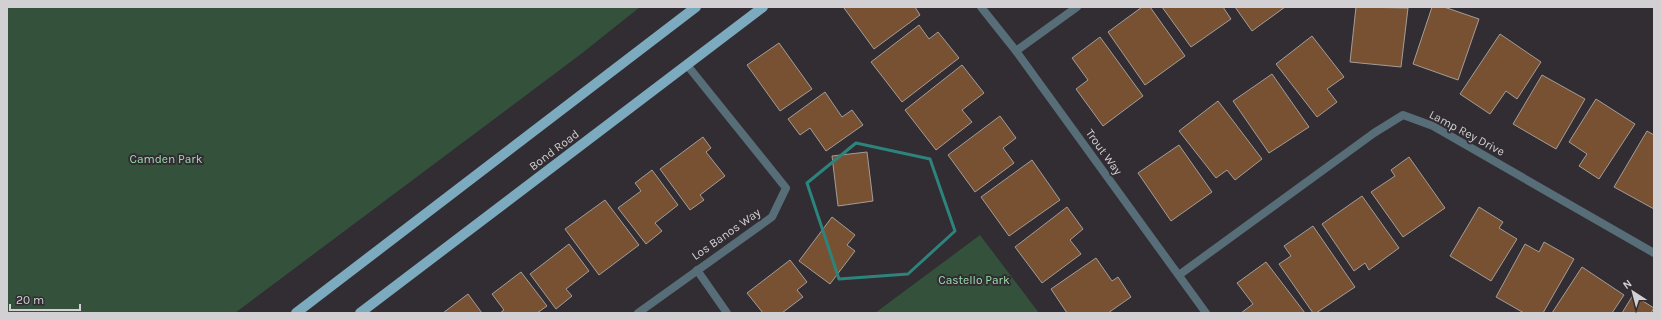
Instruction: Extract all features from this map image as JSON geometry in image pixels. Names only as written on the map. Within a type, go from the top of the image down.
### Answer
[{"type":"main road","points":[[296,313],[696,7]]},
{"type":"main road","name":"Bond Road","points":[[360,313],[762,7]]},
{"type":"street","name":"Trout Way","points":[[981,7],[1016,51],[1206,313]]},
{"type":"street","points":[[1016,51],[1077,7]]},
{"type":"street","name":"Los Banos Way","points":[[638,313],[772,217],[786,188],[687,65]]},
{"type":"street","name":"Lamp Rey Drive","points":[[1179,276],[1374,133],[1403,115],[1433,126],[1654,253]]},
{"type":"street","points":[[697,270],[727,313]]},
{"type":"highlighted area","points":[[856,143],[930,159],[955,231],[908,274],[839,279],[807,183]]},
{"type":"green space","name":"Camden Park","points":[[7,7],[640,7],[581,54],[235,313],[7,313]]},
{"type":"green space","name":"Castello Park","points":[[980,235],[1039,313],[875,313]]},
{"type":"building","points":[[915,7],[920,15],[874,49],[844,8]]},
{"type":"building","points":[[1142,7],[1150,7],[1185,56],[1145,85],[1108,32]]},
{"type":"building","points":[[1162,7],[1223,7],[1231,19],[1191,47]]},
{"type":"building","points":[[1235,7],[1285,7],[1252,31]]},
{"type":"building","points":[[1356,7],[1408,8],[1401,67],[1350,62]]},
{"type":"building","points":[[1432,7],[1444,7],[1479,19],[1458,80],[1413,64]]},
{"type":"building","points":[[919,25],[929,39],[938,32],[959,58],[902,102],[871,62]]},
{"type":"building","points":[[1500,34],[1541,62],[1517,99],[1506,91],[1490,114],[1460,94]]},
{"type":"building","points":[[1312,36],[1344,77],[1327,89],[1337,102],[1317,117],[1276,64]]},
{"type":"building","points":[[1100,37],[1143,96],[1103,126],[1076,89],[1088,80],[1072,58]]},
{"type":"building","points":[[779,43],[812,89],[780,111],[747,65]]},
{"type":"building","points":[[962,65],[984,93],[962,110],[972,122],[936,150],[905,110]]},
{"type":"building","points":[[1272,74],[1309,127],[1269,153],[1233,101]]},
{"type":"building","points":[[1542,75],[1585,99],[1556,149],[1513,124]]},
{"type":"building","points":[[825,92],[842,117],[852,110],[863,125],[826,151],[810,128],[800,135],[788,119]]},
{"type":"building","points":[[1596,99],[1635,124],[1599,179],[1579,166],[1587,154],[1569,142]]},
{"type":"building","points":[[1218,101],[1262,159],[1235,180],[1227,170],[1216,178],[1179,131]]},
{"type":"building","points":[[1000,116],[1016,138],[1003,148],[1014,163],[975,192],[948,155]]},
{"type":"building","points":[[1647,131],[1654,135],[1654,209],[1614,187]]},
{"type":"building","points":[[703,137],[711,148],[706,152],[725,176],[700,195],[704,200],[690,210],[660,169]]},
{"type":"building","points":[[1179,145],[1212,192],[1171,221],[1138,173]]},
{"type":"building","points":[[867,152],[873,201],[838,206],[832,156]]},
{"type":"building","points":[[1409,157],[1445,208],[1403,237],[1371,192],[1395,176],[1391,170]]},
{"type":"building","points":[[1032,160],[1060,200],[1009,236],[981,197]]},
{"type":"building","points":[[652,170],[678,205],[655,223],[662,231],[646,244],[618,208],[641,191],[635,183]]},
{"type":"building","points":[[1362,196],[1399,248],[1369,270],[1365,263],[1354,271],[1322,224]]},
{"type":"building","points":[[605,200],[639,245],[599,275],[565,229]]},
{"type":"building","points":[[1067,207],[1083,229],[1070,240],[1081,254],[1042,283],[1015,247]]},
{"type":"building","points":[[1479,207],[1503,222],[1499,228],[1517,239],[1491,281],[1450,256]]},
{"type":"building","points":[[832,217],[855,235],[847,245],[855,251],[830,284],[799,261]]},
{"type":"building","points":[[1313,226],[1355,287],[1316,313],[1313,313],[1279,264],[1291,256],[1284,246]]},
{"type":"building","points":[[1544,242],[1574,259],[1543,313],[1524,313],[1496,297],[1525,244],[1539,252]]},
{"type":"building","points":[[569,244],[589,271],[566,289],[572,296],[556,309],[530,274]]},
{"type":"building","points":[[1096,258],[1112,281],[1118,277],[1131,297],[1108,313],[1067,313],[1051,289]]},
{"type":"building","points":[[790,260],[807,282],[797,290],[803,297],[782,313],[763,313],[747,293]]},
{"type":"building","points":[[1266,262],[1305,313],[1241,313],[1253,304],[1237,283]]},
{"type":"building","points":[[1582,267],[1624,295],[1612,313],[1552,313]]},
{"type":"building","points":[[521,272],[547,306],[537,313],[500,313],[504,310],[492,294]]},
{"type":"building","points":[[468,294],[482,313],[443,313]]},
{"type":"building","points":[[1633,295],[1654,308],[1651,313],[1622,313]]}]
